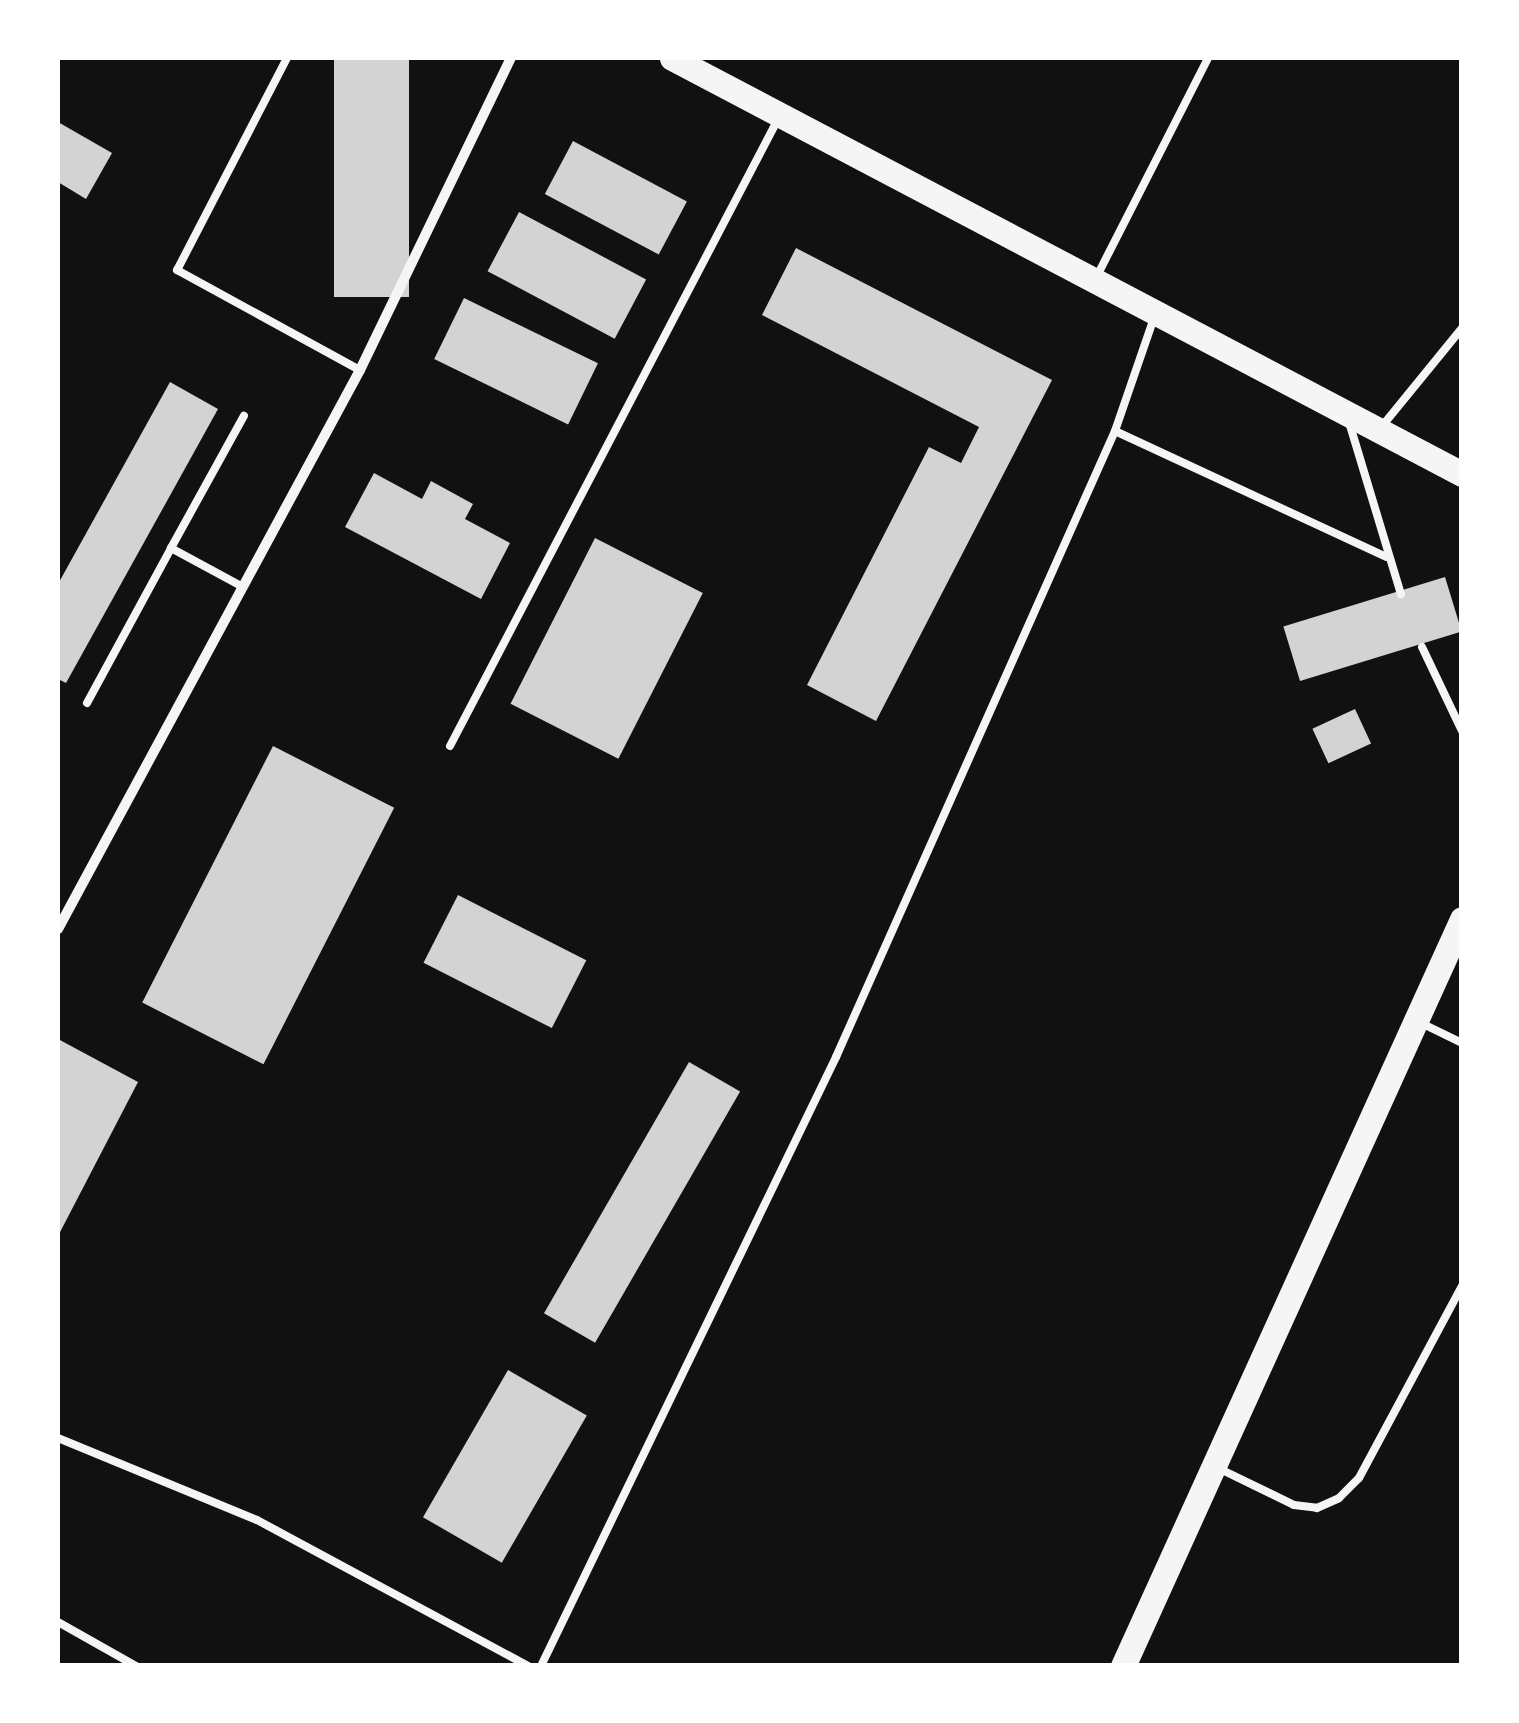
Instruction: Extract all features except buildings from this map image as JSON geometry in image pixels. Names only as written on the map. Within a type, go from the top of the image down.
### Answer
[{"type":"main road","points":[[672,58],[1462,474]]},
{"type":"main road","points":[[1123,1666],[1462,919]]},
{"type":"street","points":[[58,929],[360,370],[511,58]]},
{"type":"lane","points":[[288,58],[177,270],[360,370]]},
{"type":"lane","points":[[1094,281],[1208,58]]},
{"type":"lane","points":[[450,746],[780,114]]},
{"type":"lane","points":[[541,1666],[836,1057],[1115,431],[1156,314]]},
{"type":"lane","points":[[1380,430],[1462,328]]},
{"type":"lane","points":[[1346,413],[1386,557],[1401,594]]},
{"type":"lane","points":[[87,703],[244,416]]},
{"type":"lane","points":[[1115,431],[1386,557]]},
{"type":"lane","points":[[171,548],[242,587]]},
{"type":"lane","points":[[1422,647],[1462,730]]},
{"type":"lane","points":[[1417,1021],[1462,1044]]},
{"type":"lane","points":[[1214,1466],[1294,1504],[1316,1508],[1340,1498],[1359,1478],[1462,1286]]},
{"type":"lane","points":[[58,1438],[256,1520],[528,1666]]},
{"type":"lane","points":[[58,1622],[136,1666]]}]
